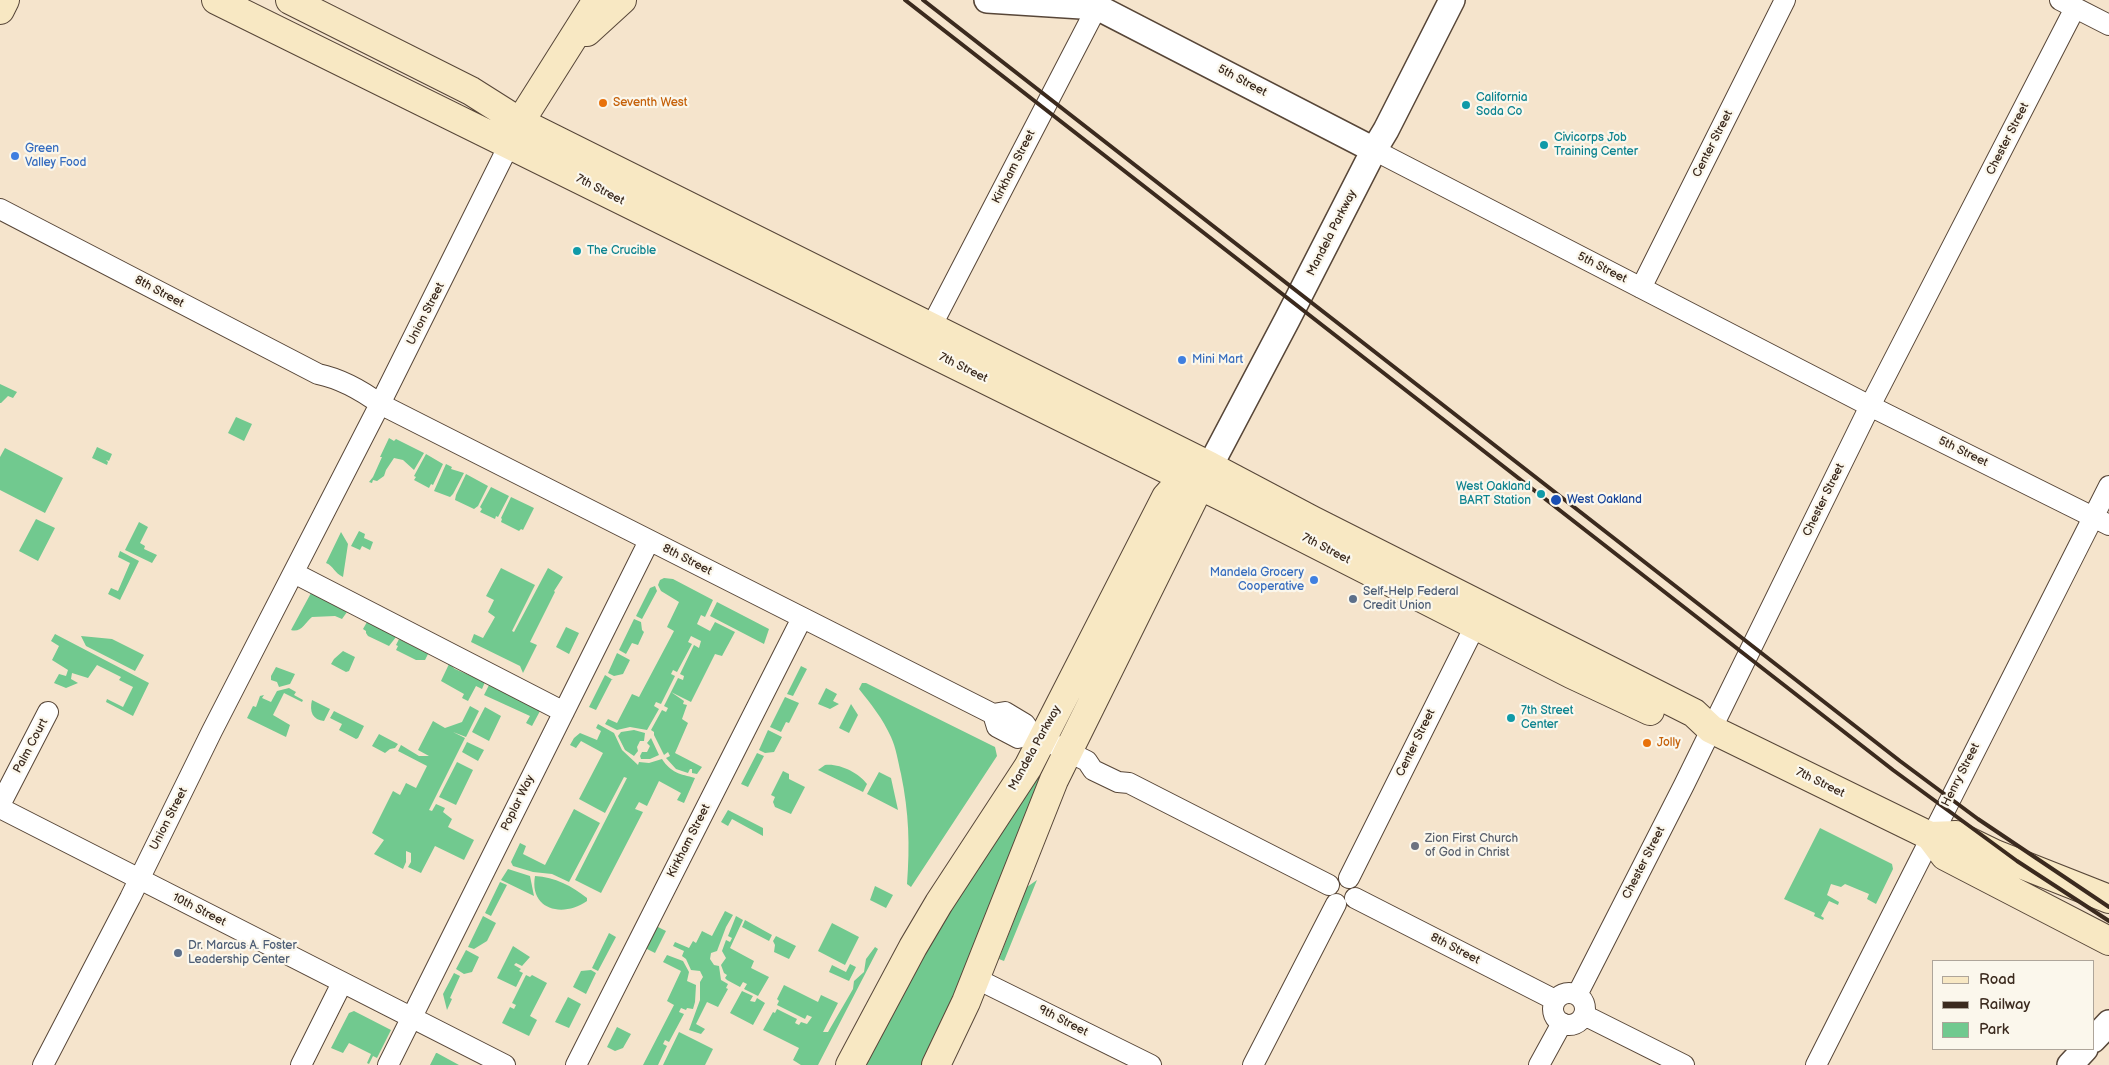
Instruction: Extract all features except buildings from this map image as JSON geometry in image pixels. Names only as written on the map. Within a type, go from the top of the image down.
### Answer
[{"type":"main road","points":[[0,10],[5,0]]},
{"type":"main road","name":"7th Street","points":[[216,0],[514,134],[931,327],[1199,477]]},
{"type":"main road","name":"7th Street","points":[[291,0],[471,90],[514,134],[1199,477],[1312,520],[1479,616],[1685,729],[1711,729],[1930,836],[1945,856],[2109,941]]},
{"type":"main road","name":"Union Street","points":[[514,134],[597,0]]},
{"type":"main road","name":"Union Street","points":[[561,57],[622,0]]},
{"type":"main road","name":"Mandela Parkway","points":[[850,1065],[939,903],[1028,767],[1036,736],[1166,497],[1175,487],[1199,477]]},
{"type":"main road","name":"Mandela Parkway","points":[[936,1065],[966,1002],[1054,780],[1077,756],[1199,477]]},
{"type":"main road","name":"7th Street","points":[[1930,836],[1956,835],[1995,854],[2109,899]]},
{"type":"street","name":"5th Street","points":[[987,0],[1092,4],[1870,406],[2101,521]]},
{"type":"street","name":"Mandela Parkway","points":[[1199,477],[1271,352],[1452,0]]},
{"type":"street","name":"Center Street","points":[[1641,288],[1785,0]]},
{"type":"street","name":"Kirkham Street","points":[[931,327],[1092,4]]},
{"type":"street","points":[[2068,4],[2109,25]]},
{"type":"street","name":"Chester Street","points":[[1578,995],[2068,4]]},
{"type":"street","name":"Union Street","points":[[43,1065],[380,404],[514,134]]},
{"type":"street","name":"8th Street","points":[[0,209],[318,374],[326,385],[356,400],[380,404],[993,714],[997,727],[1018,738],[1036,736],[1077,756],[1098,760],[1124,773],[1129,783],[1340,896],[1555,1000]]},
{"type":"street","name":"Henry Street","points":[[1816,1065],[1930,836],[2101,521],[2109,486]]},
{"type":"street","name":"Poplar Way","points":[[388,1065],[649,541]]},
{"type":"street","points":[[294,573],[564,712]]},
{"type":"street","name":"Center Street","points":[[1340,896],[1357,889],[1349,878],[1479,616]]},
{"type":"street","name":"Kirkham Street","points":[[576,1065],[802,618]]},
{"type":"street","name":"Palm Court","points":[[0,807],[48,712]]},
{"type":"street","name":"10th Street","points":[[0,807],[139,880],[505,1065]]},
{"type":"street","points":[[1253,1065],[1340,896]]},
{"type":"street","name":"9th Street","points":[[975,978],[1151,1065]]},
{"type":"street","points":[[301,1065],[342,983]]},
{"type":"street","points":[[1568,992],[1578,995],[1585,1006],[1584,1015],[1572,1024],[1562,1023],[1554,1015],[1555,1000],[1568,992]]},
{"type":"street","points":[[1584,1015],[1684,1065]]},
{"type":"street","points":[[1539,1065],[1562,1023]]},
{"type":"street","points":[[2094,1039],[2109,1023]]},
{"type":"street","points":[[2070,1065],[2084,1050]]},
{"type":"green space","points":[[0,384],[17,392],[13,398],[8,396],[0,403]]},
{"type":"green space","points":[[236,417],[252,424],[244,441],[228,433]]},
{"type":"green space","points":[[389,438],[394,441],[396,439],[424,453],[414,470],[403,460],[394,458],[384,476],[377,481],[373,480],[372,483],[369,482],[373,477]]},
{"type":"green space","points":[[97,447],[112,454],[109,461],[106,460],[108,462],[107,465],[92,458]]},
{"type":"green space","points":[[5,448],[63,478],[45,513],[0,490],[0,457]]},
{"type":"green space","points":[[426,454],[443,464],[433,485],[431,484],[429,488],[414,480],[416,477],[414,476]]},
{"type":"green space","points":[[446,464],[452,467],[451,469],[464,473],[450,497],[434,491]]},
{"type":"green space","points":[[466,474],[488,486],[478,506],[474,509],[455,500]]},
{"type":"green space","points":[[491,487],[509,496],[498,517],[496,516],[495,519],[480,512],[482,509],[480,507]]},
{"type":"green space","points":[[511,497],[534,508],[523,530],[519,531],[501,522]]},
{"type":"green space","points":[[36,519],[55,528],[38,561],[19,551]]},
{"type":"green space","points":[[139,522],[148,527],[140,543],[145,546],[144,549],[157,555],[152,563],[125,550]]},
{"type":"green space","points":[[359,531],[365,534],[364,538],[373,542],[370,550],[362,546],[360,550],[351,546]]},
{"type":"green space","points":[[341,532],[348,544],[343,577],[326,563]]},
{"type":"green space","points":[[120,551],[139,561],[120,600],[108,594],[111,588],[118,591],[130,563],[118,557]]},
{"type":"green space","points":[[501,568],[535,585],[512,631],[514,632],[548,568],[563,577],[554,591],[530,642],[537,645],[523,673],[520,666],[471,642],[474,634],[483,638],[495,617],[488,612],[494,600],[486,596]]},
{"type":"green space","points":[[664,578],[673,579],[713,600],[705,617],[701,615],[697,624],[710,631],[715,622],[735,632],[722,656],[715,654],[691,702],[671,692],[678,678],[683,680],[684,676],[680,674],[694,645],[699,648],[701,641],[691,636],[688,642],[692,644],[677,672],[673,670],[671,674],[675,676],[661,704],[656,702],[654,706],[659,709],[647,730],[630,727],[617,730],[605,724],[608,719],[617,723],[632,694],[639,697],[674,631],[667,627],[679,602],[661,591],[658,585],[660,580]]},
{"type":"green space","points":[[655,586],[657,591],[642,619],[636,616],[650,588]]},
{"type":"green space","points":[[311,593],[347,612],[342,619],[335,616],[312,617],[300,629],[291,630]]},
{"type":"green space","points":[[717,602],[769,629],[764,644],[710,616]]},
{"type":"green space","points":[[634,619],[641,622],[644,632],[638,645],[632,643],[626,654],[619,650]]},
{"type":"green space","points":[[367,622],[396,637],[389,646],[368,636],[363,629]]},
{"type":"green space","points":[[566,627],[579,633],[569,654],[556,647]]},
{"type":"green space","points":[[55,634],[149,683],[133,716],[106,702],[107,699],[123,707],[133,687],[119,680],[121,677],[97,665],[88,678],[72,673],[71,679],[78,683],[66,688],[54,683],[59,674],[66,676],[68,670],[52,660],[59,646],[51,641]]},
{"type":"green space","points":[[81,636],[112,639],[144,655],[135,671],[86,646]]},
{"type":"green space","points":[[399,639],[428,654],[425,660],[416,660],[396,650]]},
{"type":"green space","points":[[343,651],[355,657],[349,671],[346,672],[331,664]]},
{"type":"green space","points":[[617,653],[630,660],[623,674],[614,676],[608,673]]},
{"type":"green space","points":[[449,664],[455,669],[485,682],[482,689],[476,686],[468,701],[462,698],[464,694],[441,681]]},
{"type":"green space","points":[[801,666],[807,669],[793,696],[787,694]]},
{"type":"green space","points":[[276,667],[295,674],[290,684],[279,687],[277,682],[271,680]]},
{"type":"green space","points":[[605,675],[612,679],[596,710],[589,707]]},
{"type":"green space","points":[[862,683],[866,683],[995,747],[997,756],[911,887],[907,884],[909,842],[907,816],[904,788],[897,755],[893,741],[884,724],[859,689]]},
{"type":"green space","points":[[489,685],[540,711],[532,726],[526,723],[530,716],[484,695]]},
{"type":"green space","points":[[289,688],[296,692],[294,695],[303,700],[302,702],[284,693],[273,715],[290,725],[286,737],[247,718],[253,706],[256,707],[260,696],[264,695],[262,698],[271,702],[277,691]]},
{"type":"green space","points":[[826,688],[837,694],[833,701],[839,704],[830,709],[818,704]]},
{"type":"green space","points":[[671,692],[684,701],[683,704],[687,705],[682,719],[688,723],[675,753],[702,767],[697,774],[692,773],[692,769],[688,773],[676,769],[666,758],[670,756],[668,752],[664,755],[654,732],[651,730],[662,710],[666,712],[668,708],[664,706]]},
{"type":"green space","points":[[785,697],[799,703],[789,723],[786,722],[781,732],[770,727]]},
{"type":"green space","points":[[312,700],[330,709],[324,721],[317,719],[313,715],[311,708]]},
{"type":"green space","points":[[851,704],[858,715],[849,733],[839,728]]},
{"type":"green space","points":[[470,706],[479,711],[466,737],[453,732],[465,738],[429,810],[432,811],[436,804],[445,808],[443,812],[452,819],[448,827],[474,840],[464,860],[435,846],[421,873],[408,867],[411,862],[411,853],[406,851],[406,862],[403,869],[374,854],[384,840],[372,833],[393,791],[400,795],[406,783],[416,788],[427,766],[398,751],[401,745],[419,756],[429,756],[418,750],[433,721],[445,728],[462,722]]},
{"type":"green space","points":[[485,707],[501,716],[489,741],[472,732]]},
{"type":"green space","points":[[334,711],[364,726],[358,738],[356,739],[339,730],[342,724],[330,718]]},
{"type":"green space","points":[[598,724],[614,733],[622,750],[638,765],[639,762],[649,763],[662,759],[672,770],[695,778],[684,803],[677,800],[681,793],[659,781],[647,806],[639,802],[635,809],[643,812],[601,893],[575,880],[627,778],[624,777],[605,813],[579,799],[603,753],[581,741],[576,748],[570,745],[580,733],[597,740],[601,731],[596,728]]},
{"type":"green space","points":[[634,730],[645,733],[644,741],[640,741],[637,747],[638,751],[634,756],[625,750],[618,736],[621,732]]},
{"type":"green space","points":[[768,730],[782,737],[774,752],[765,753],[759,750]]},
{"type":"green space","points":[[379,734],[398,744],[395,748],[385,753],[372,746]]},
{"type":"green space","points":[[651,738],[659,755],[650,759],[641,759],[642,752],[647,752],[650,746],[647,743]]},
{"type":"green space","points":[[467,742],[484,750],[478,761],[462,752]]},
{"type":"green space","points":[[757,753],[764,756],[748,787],[741,784]]},
{"type":"green space","points":[[457,762],[473,770],[456,805],[439,797]]},
{"type":"green space","points":[[1045,763],[1047,764],[926,1065],[862,1065],[922,952]]},
{"type":"green space","points":[[825,765],[842,767],[859,776],[867,784],[863,792],[818,770]]},
{"type":"green space","points":[[783,771],[789,774],[789,779],[805,787],[791,814],[775,807],[773,802],[775,797],[771,795]]},
{"type":"green space","points":[[879,772],[891,778],[898,810],[867,794]]},
{"type":"green space","points":[[574,809],[600,823],[569,882],[552,874],[533,872],[513,866],[511,862],[520,843],[526,846],[523,854],[545,865]]},
{"type":"green space","points":[[728,810],[763,828],[763,836],[732,819],[728,826],[721,822]]},
{"type":"green space","points":[[1820,828],[1892,864],[1893,869],[1876,904],[1867,899],[1869,894],[1845,884],[1841,887],[1831,884],[1827,895],[1839,902],[1838,905],[1829,901],[1821,916],[1824,918],[1823,920],[1814,916],[1815,913],[1784,899]]},
{"type":"green space","points":[[508,869],[530,876],[534,896],[501,880]]},
{"type":"green space","points":[[535,876],[563,883],[587,898],[587,901],[568,909],[558,910],[550,908],[537,897]]},
{"type":"green space","points":[[1037,880],[1004,961],[999,959],[1027,887]]},
{"type":"green space","points":[[500,882],[507,885],[491,916],[485,913]]},
{"type":"green space","points":[[875,886],[893,895],[886,908],[870,900]]},
{"type":"green space","points":[[725,911],[733,915],[726,927],[717,951],[711,953],[710,959],[714,965],[719,966],[721,980],[728,984],[726,988],[728,989],[718,1007],[707,1002],[696,1024],[705,1029],[701,1034],[689,1030],[700,1000],[700,982],[703,977],[700,971],[691,970],[686,959],[682,956],[684,951],[673,946],[675,942],[689,948],[693,941],[696,943],[702,931],[712,936]]},
{"type":"green space","points":[[483,916],[496,923],[487,941],[474,949],[468,947]]},
{"type":"green space","points":[[736,916],[743,920],[730,948],[754,961],[751,968],[769,977],[758,996],[744,989],[747,984],[743,982],[740,987],[727,980],[725,978],[727,975],[724,973],[721,965],[726,958],[722,951],[726,940],[730,942],[732,938],[728,936]]},
{"type":"green space","points":[[745,920],[772,935],[769,941],[742,927]]},
{"type":"green space","points":[[832,923],[859,937],[845,965],[818,951]]},
{"type":"green space","points":[[656,926],[666,931],[655,953],[645,948]]},
{"type":"green space","points":[[609,933],[616,937],[598,971],[592,968]]},
{"type":"green space","points":[[776,936],[796,946],[789,959],[774,952],[775,945],[773,941]]},
{"type":"green space","points":[[513,946],[530,957],[522,966],[516,963],[514,965],[521,969],[519,971],[523,973],[516,987],[497,978]]},
{"type":"green space","points":[[875,947],[878,949],[818,1065],[801,1065],[793,1060],[799,1048],[763,1030],[773,1012],[775,1013],[777,1009],[797,1019],[795,1023],[799,1025],[801,1022],[807,1024],[812,1017],[807,1015],[805,1019],[777,1005],[779,1001],[777,999],[784,985],[818,1002],[821,995],[838,1003],[823,1032],[828,1032],[853,989],[854,981],[864,972],[866,959]]},
{"type":"green space","points":[[466,950],[479,957],[472,972],[464,974],[456,969]]},
{"type":"green space","points":[[667,955],[683,961],[689,972],[687,981],[696,985],[695,1002],[693,1009],[687,1008],[686,1010],[681,1008],[679,1012],[684,1014],[669,1042],[665,1040],[663,1044],[667,1046],[658,1065],[643,1065],[674,1005],[667,1001],[681,971],[663,962]]},
{"type":"green space","points":[[850,964],[856,967],[849,981],[829,972],[832,965],[846,972]]},
{"type":"green space","points":[[591,970],[596,973],[586,994],[573,987],[581,971]]},
{"type":"green space","points":[[454,973],[460,976],[447,1010],[443,994]]},
{"type":"green space","points":[[526,975],[530,977],[532,975],[547,983],[530,1016],[537,1020],[529,1036],[502,1023],[510,1007],[514,1009],[516,1005],[512,1003]]},
{"type":"green space","points":[[742,991],[753,996],[750,1001],[755,1002],[757,998],[765,1003],[753,1025],[730,1013]]},
{"type":"green space","points":[[568,997],[581,1004],[569,1028],[555,1022]]},
{"type":"green space","points":[[354,1011],[391,1030],[377,1058],[373,1056],[369,1064],[367,1063],[371,1054],[349,1043],[343,1053],[331,1048],[349,1013]]},
{"type":"green space","points":[[617,1027],[631,1034],[623,1048],[615,1051],[607,1047]]},
{"type":"green space","points":[[679,1032],[713,1049],[705,1065],[663,1065]]},
{"type":"green space","points":[[437,1053],[459,1065],[430,1065]]},
{"type":"railway","points":[[905,0],[1893,770],[2017,861],[2109,921]]},
{"type":"railway","points":[[923,0],[1900,761],[1978,819],[2109,907]]},
{"type":"place","name":"Seventh West","points":[[603,103]]},
{"type":"place","name":"California Soda Co","points":[[1466,105]]},
{"type":"place","name":"Civicorps Job Training Center","points":[[1544,145]]},
{"type":"place","name":"Green Valley Food","points":[[15,156]]},
{"type":"place","name":"The Crucible","points":[[577,251]]},
{"type":"place","name":"Mini Mart","points":[[1182,360]]},
{"type":"place","name":"West Oakland BART Station","points":[[1541,494]]},
{"type":"place","name":"West Oakland","points":[[1556,500]]},
{"type":"place","name":"Mandela Grocery Cooperative","points":[[1314,580]]},
{"type":"place","name":"Self-Help Federal Credit Union","points":[[1353,599]]},
{"type":"place","name":"7th Street Center","points":[[1511,718]]},
{"type":"place","name":"Jolly","points":[[1647,743]]},
{"type":"place","name":"Zion First Church of God in Christ","points":[[1415,846]]},
{"type":"place","name":"Dr. Marcus A. Foster Leadership Center","points":[[178,953]]}]
